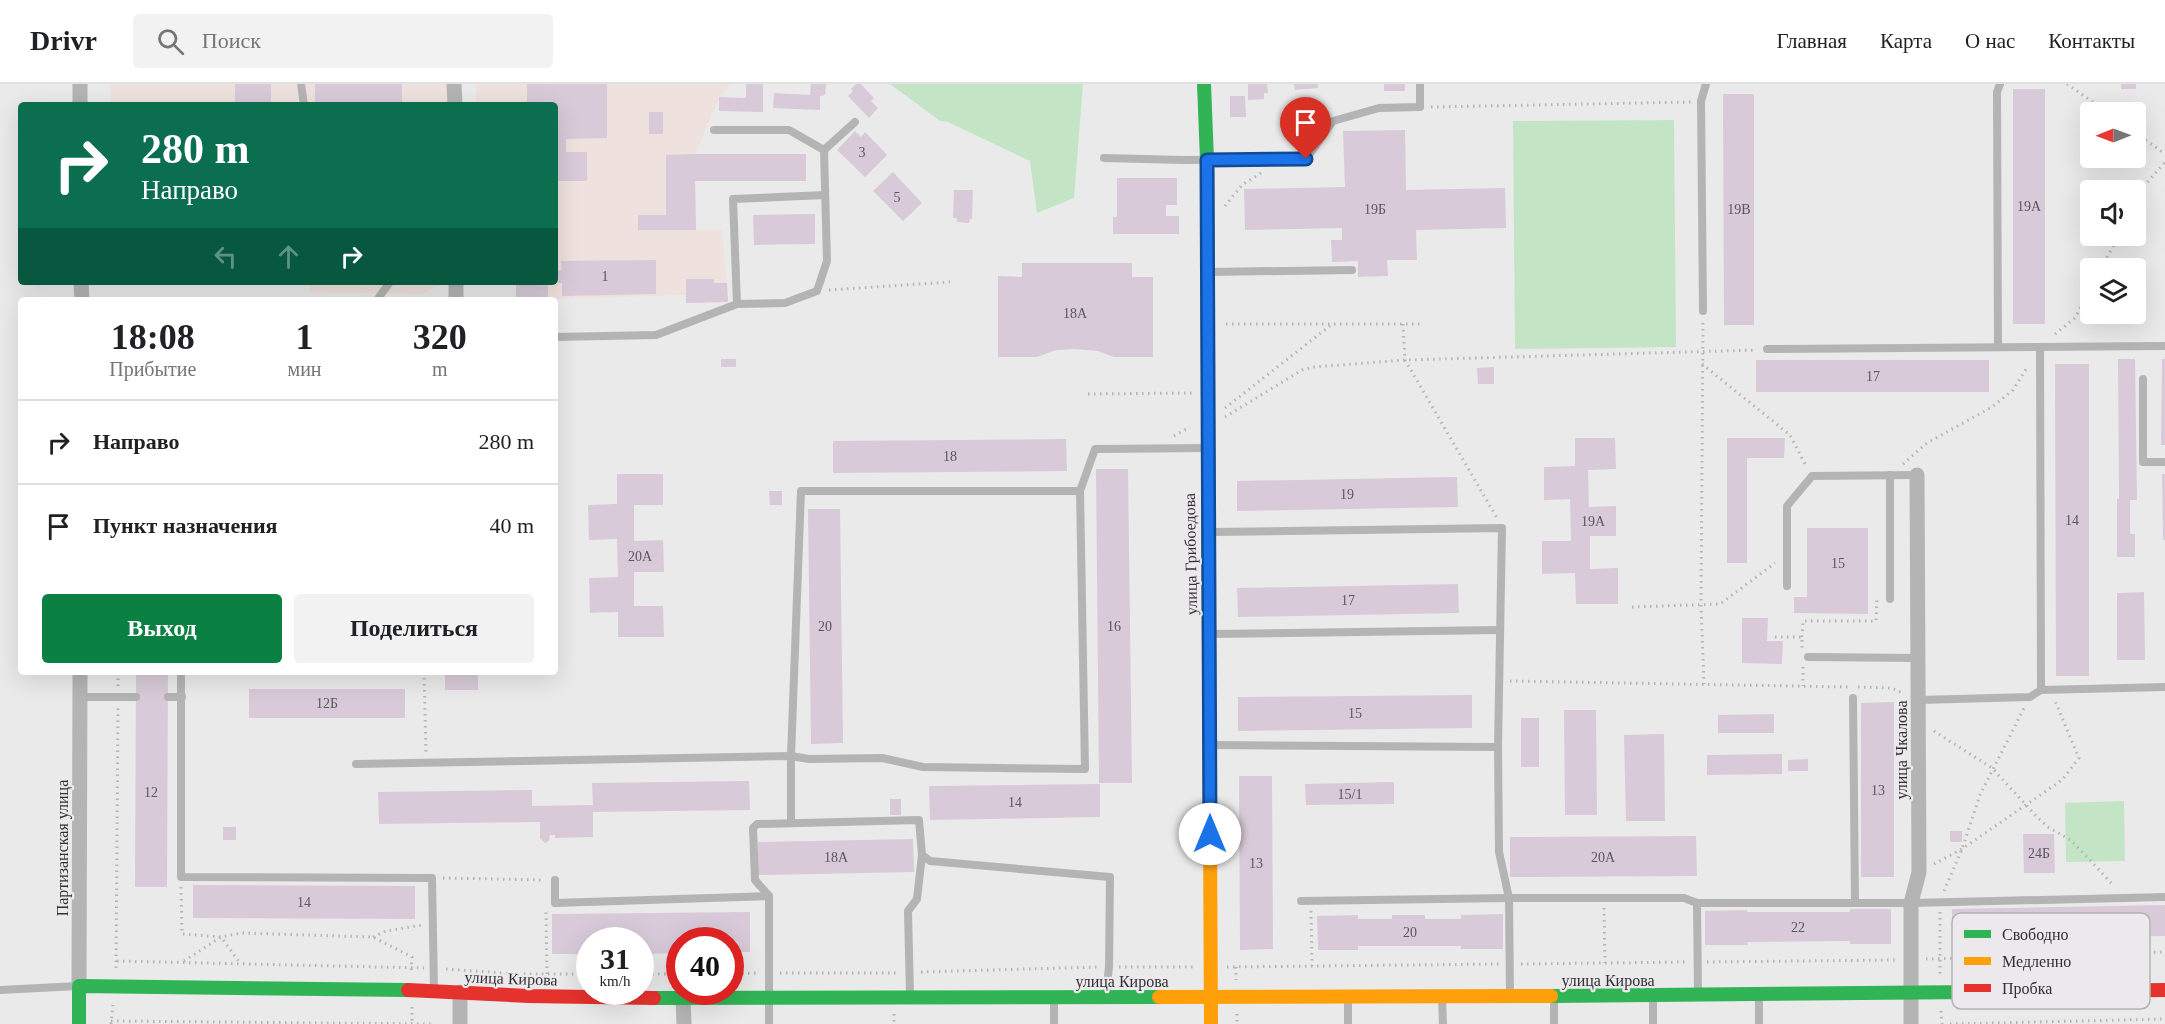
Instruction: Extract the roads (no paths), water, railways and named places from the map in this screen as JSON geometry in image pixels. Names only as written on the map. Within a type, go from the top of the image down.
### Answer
[{"type":"street","points":[[80,84],[80,102]]},
{"type":"street","points":[[454,84],[454,102]]},
{"type":"street","name":"улица Грибоедова","points":[[1204,84],[1212,419],[1207,448],[1211,1024]]},
{"type":"street","name":"улица Чкалова","points":[[1911,1024],[1911,903],[1919,872],[1917,475]]},
{"type":"street","name":"Партизанская улица","points":[[79,1024],[80,675]]},
{"type":"street","name":"улица Кирова","points":[[79,986],[434,991],[528,996],[666,998]]},
{"type":"street","name":"улица Кирова","points":[[2150,990],[2165,990]]},
{"type":"street","points":[[460,992],[460,1024]]},
{"type":"street","name":"улица Кирова","points":[[744,998],[1510,997],[1952,993]]},
{"type":"street","points":[[683,1005],[684,1024]]},
{"type":"lane","points":[[300,84],[303,102]]},
{"type":"lane","points":[[1104,158],[1306,159],[1333,121],[1379,108],[1420,107],[1420,84]]},
{"type":"lane","points":[[1703,311],[1701,101],[1706,84]]},
{"type":"lane","points":[[1998,347],[1997,92],[2000,84]]},
{"type":"lane","points":[[558,337],[656,335],[737,304],[785,303],[817,291],[827,261],[824,150],[855,122]]},
{"type":"lane","points":[[714,130],[789,130],[824,150]]},
{"type":"lane","points":[[737,304],[733,199],[825,195]]},
{"type":"lane","points":[[1208,272],[1352,270]]},
{"type":"lane","points":[[1767,350],[2165,346]]},
{"type":"lane","points":[[2040,347],[2041,690]]},
{"type":"lane","points":[[2143,379],[2144,462],[2165,462]]},
{"type":"lane","points":[[356,764],[791,756],[809,759],[882,758],[922,767],[1085,769],[1080,491],[1095,449],[1207,448]]},
{"type":"lane","points":[[1890,475],[1890,599]]},
{"type":"lane","points":[[1787,586],[1787,506],[1812,476],[1917,475]]},
{"type":"lane","points":[[791,823],[791,756],[801,491],[1080,491]]},
{"type":"lane","points":[[1208,532],[1502,528],[1498,852],[1509,898],[1510,997]]},
{"type":"lane","points":[[1209,634],[1500,630]]},
{"type":"lane","points":[[1808,657],[1918,658]]},
{"type":"lane","points":[[181,675],[181,877],[432,878],[436,945],[433,968],[434,991]]},
{"type":"lane","points":[[1919,700],[2030,697],[2041,690],[2165,687]]},
{"type":"lane","points":[[80,697],[136,697]]},
{"type":"lane","points":[[168,698],[182,698]]},
{"type":"lane","points":[[1853,698],[1855,902]]},
{"type":"lane","points":[[1210,745],[1498,747]]},
{"type":"lane","points":[[769,1024],[769,896],[755,880],[753,828],[757,824],[919,820],[922,855],[916,899],[908,911],[910,998]]},
{"type":"lane","points":[[922,855],[930,861],[1110,877],[1109,967],[1106,996]]},
{"type":"lane","points":[[555,880],[555,903],[769,896]]},
{"type":"lane","points":[[1300,901],[1684,898],[1697,903],[1911,903],[2165,897]]},
{"type":"lane","points":[[1697,903],[1698,996]]},
{"type":"lane","points":[[0,990],[79,986]]},
{"type":"lane","points":[[1759,995],[1759,1024]]},
{"type":"lane","points":[[1554,996],[1554,1024]]},
{"type":"lane","points":[[1653,996],[1653,1024]]},
{"type":"lane","points":[[1348,997],[1348,1024]]},
{"type":"lane","points":[[1442,997],[1443,1024]]},
{"type":"lane","points":[[1054,998],[1054,1024]]}]
